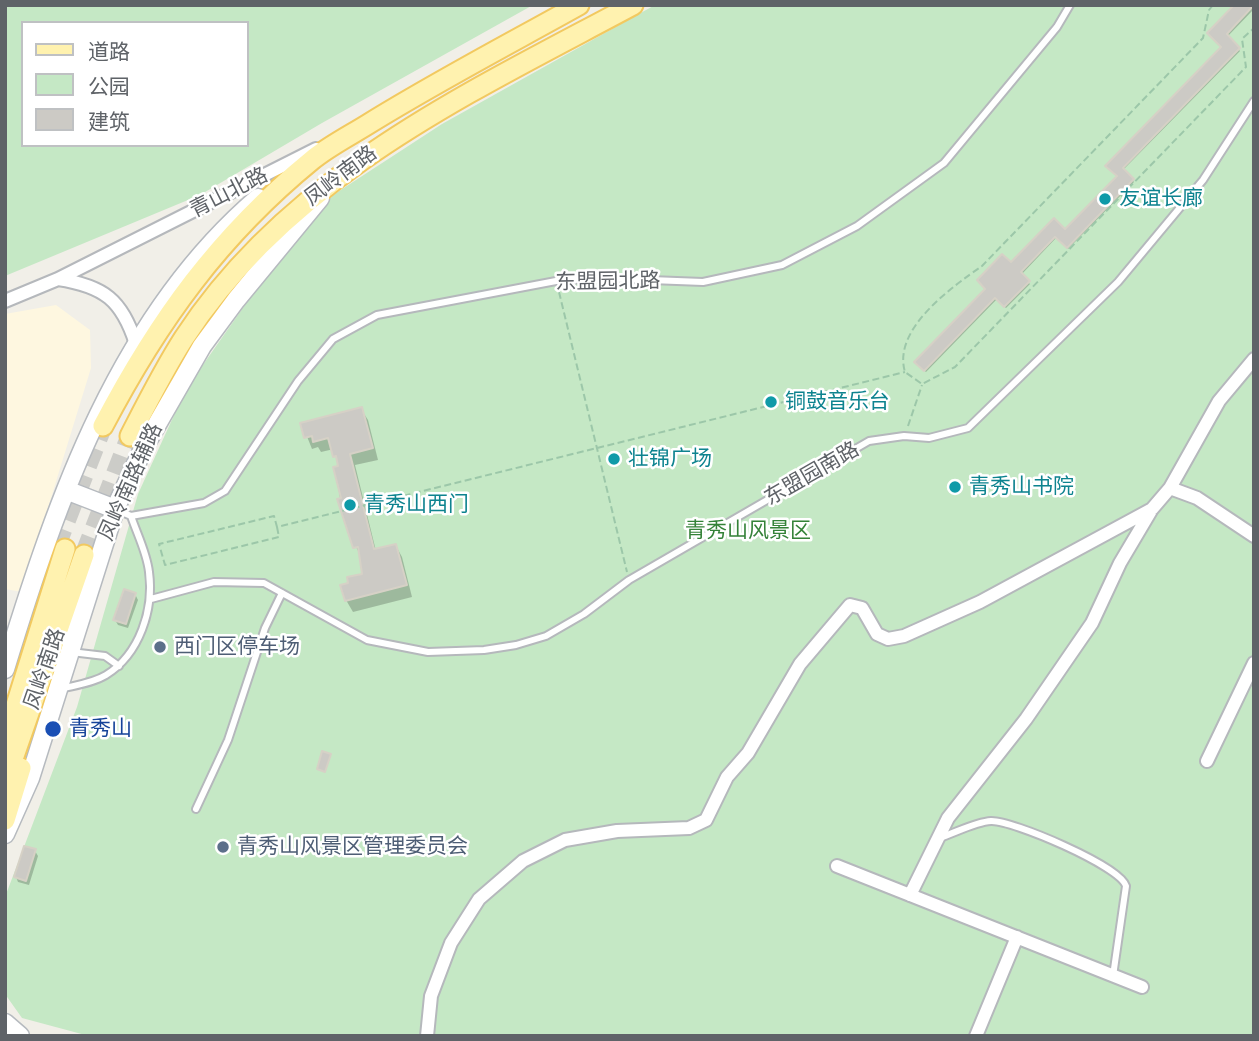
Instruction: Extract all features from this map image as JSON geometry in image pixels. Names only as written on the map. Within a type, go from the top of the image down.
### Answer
[{"type":"main road","name":"凤岭南路","points":[[107,428],[176,317],[216,265],[268,209],[399,105],[579,5]]},
{"type":"main road","name":"凤岭南路","points":[[131,436],[186,336],[222,288],[264,241],[339,174],[411,125],[633,5]]},
{"type":"main road","name":"凤岭南路","points":[[5,701],[61,548],[5,740]]},
{"type":"main road","name":"凤岭南路","points":[[5,782],[84,555]]},
{"type":"main road","points":[[5,820],[59,653],[69,599]]},
{"type":"street","name":"青山北路","points":[[5,301],[58,279],[399,105]]},
{"type":"street","points":[[5,669],[66,489],[136,344],[201,254],[238,215],[314,150]]},
{"type":"street","name":"凤岭南路辅路","points":[[5,834],[30,778],[71,652],[123,512],[171,395],[236,300],[339,174]]},
{"type":"street","points":[[58,279],[86,283],[110,297],[130,326],[136,344]]},
{"type":"street","points":[[910,895],[948,818],[1026,719],[1092,623],[1120,563],[1152,509],[1170,488],[1219,401],[1254,359]]},
{"type":"street","points":[[1170,488],[1197,498],[1254,536]]},
{"type":"street","points":[[66,489],[123,512]]},
{"type":"street","points":[[427,1036],[431,996],[451,943],[479,898],[523,861],[565,840],[617,831],[689,828],[706,820],[727,777],[748,752],[800,664],[850,605],[862,608],[877,634],[888,639],[904,636],[980,602],[1152,509]]},
{"type":"street","points":[[1207,761],[1254,663]]},
{"type":"street","points":[[837,866],[1142,987]]},
{"type":"street","points":[[976,1036],[1017,937]]},
{"type":"street","points":[[5,1023],[20,1036]]},
{"type":"lane","name":"东盟园北路","points":[[123,512],[204,503],[225,491],[298,381],[333,339],[377,314],[556,281],[598,278],[703,282],[782,265],[857,226],[944,163],[1057,27],[1070,5]]},
{"type":"lane","name":"东盟园南路","points":[[151,599],[214,582],[240,580],[264,583],[367,640],[428,652],[484,650],[546,636],[584,614],[629,580],[869,441],[904,436],[929,438],[968,428],[1118,282],[1203,180],[1254,101]]},
{"type":"lane","points":[[59,689],[94,681],[119,666],[132,652],[151,599],[149,569],[123,512]]},
{"type":"lane","points":[[196,808],[228,740],[265,628],[282,593]]},
{"type":"lane","points":[[71,652],[105,656],[119,666]]},
{"type":"lane","points":[[938,839],[992,821],[1083,853],[1124,878],[1126,886],[1113,976]]},
{"type":"path","points":[[922,384],[905,372],[901,361],[916,325],[941,294],[982,266],[1203,38],[1209,9],[1213,5]]},
{"type":"path","points":[[904,436],[922,384],[955,367],[1246,67],[1242,39],[1254,28]]},
{"type":"path","points":[[556,281],[629,580]]},
{"type":"path","points":[[276,527],[905,372]]},
{"type":"path","points":[[274,516],[276,527],[279,537],[165,565],[159,544],[274,516]]},
{"type":"shaded area","points":[[56,305],[90,330],[91,368],[22,592],[5,589],[5,314]]},
{"type":"green space","points":[[5,5],[533,5],[322,123],[200,195],[5,276]]},
{"type":"green space","name":"青秀山风景区","points":[[655,5],[1254,5],[1254,1036],[89,1036],[22,1018],[5,994],[5,897],[77,707],[138,494],[186,389],[273,265],[333,195],[442,124]]},
{"type":"building","name":"友谊长廊","points":[[1234,5],[1254,5],[1227,34],[1240,48],[1123,168],[1134,179],[1067,248],[1055,237],[1021,272],[1030,281],[1004,307],[995,298],[924,371],[914,362],[985,289],[977,280],[1002,254],[1011,262],[1054,218],[1065,229],[1117,176],[1105,166],[1221,47],[1207,33]]},
{"type":"building","name":"青秀山西门","points":[[362,407],[373,448],[350,454],[374,549],[396,544],[407,585],[345,601],[340,585],[348,583],[347,577],[362,574],[358,547],[353,548],[337,499],[341,498],[333,467],[338,466],[336,456],[333,457],[328,438],[313,442],[312,436],[304,438],[300,423]]},
{"type":"building","points":[[124,589],[136,593],[126,624],[113,620]]},
{"type":"building","points":[[322,751],[331,754],[325,772],[317,769]]},
{"type":"building","points":[[24,846],[36,849],[26,881],[14,877]]},
{"type":"tunnel","points":[[56,547],[103,426]]},
{"type":"tunnel","points":[[84,555],[130,436]]},
{"type":"place","name":"友谊长廊","points":[[1105,199]]},
{"type":"place","name":"铜鼓音乐台","points":[[771,402]]},
{"type":"place","name":"壮锦广场","points":[[614,459]]},
{"type":"place","name":"青秀山书院","points":[[955,487]]},
{"type":"place","name":"青秀山西门","points":[[350,505]]},
{"type":"place","name":"西门区停车场","points":[[160,647]]},
{"type":"place","name":"青秀山","points":[[53,729]]},
{"type":"place","name":"青秀山风景区管理委员会","points":[[223,847]]}]
